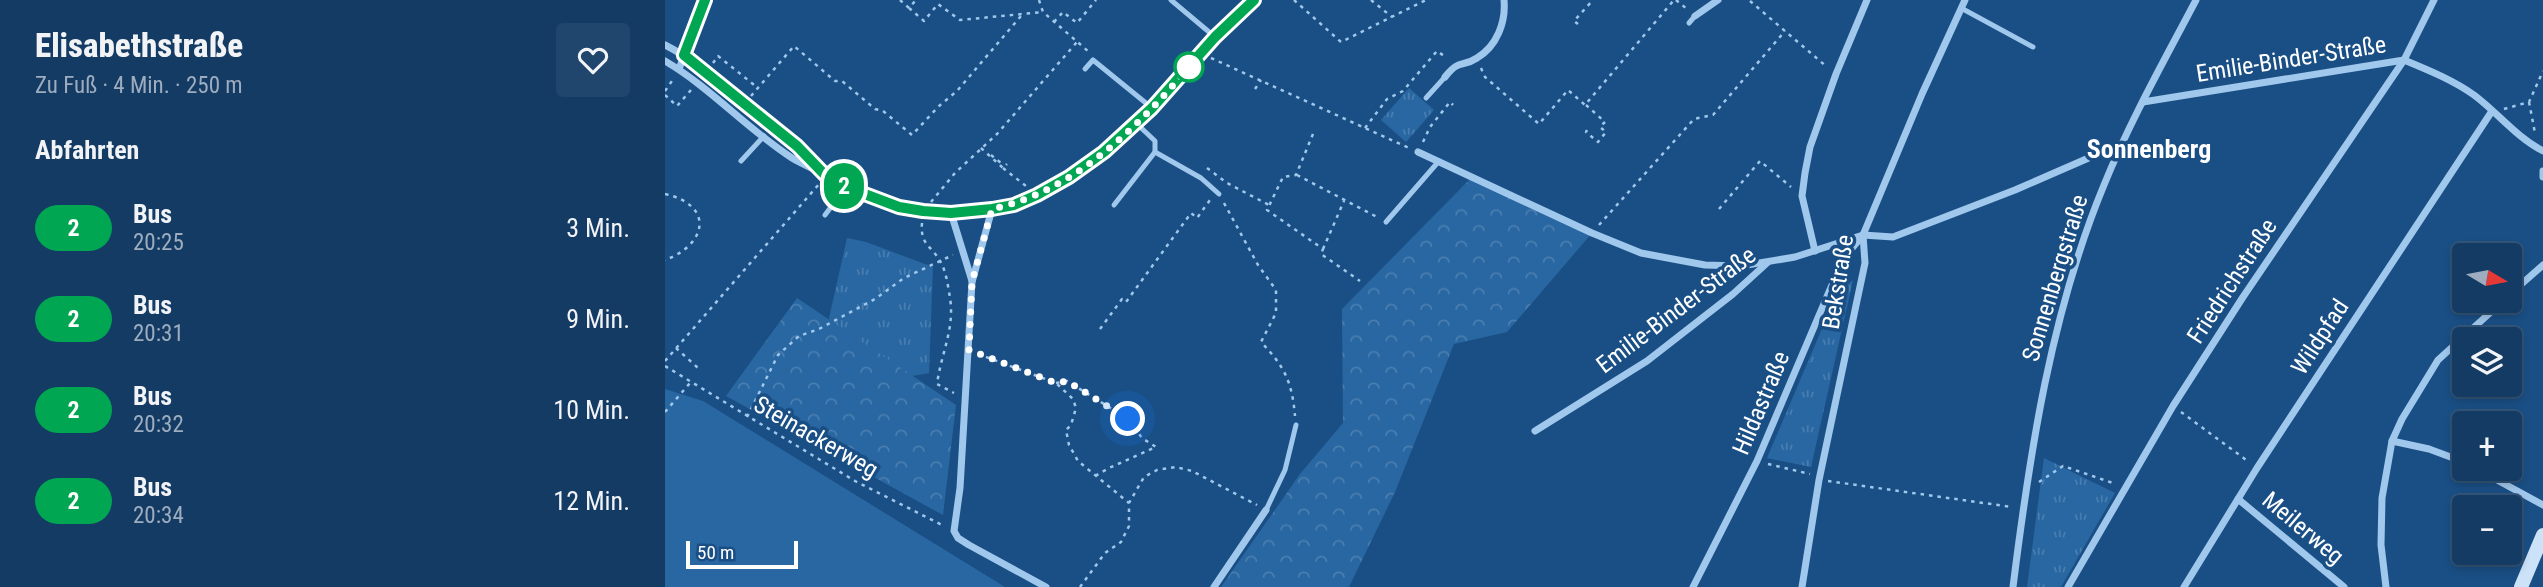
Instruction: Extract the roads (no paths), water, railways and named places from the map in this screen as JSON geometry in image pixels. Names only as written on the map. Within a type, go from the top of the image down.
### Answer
[{"type":"street","points":[[679,69],[705,0]]},
{"type":"street","points":[[665,61],[679,69],[792,158],[846,187],[899,207],[923,211],[951,213],[992,209],[1014,205],[1037,195],[1069,177],[1104,152],[1152,108],[1215,37],[1254,0]]},
{"type":"street","points":[[1445,77],[1454,65],[1477,59],[1495,40],[1505,15],[1504,0]]},
{"type":"street","points":[[1695,16],[1718,0]]},
{"type":"street","points":[[1815,251],[1802,196],[1810,147],[1836,74],[1867,0]]},
{"type":"street","name":"Bekstraße","points":[[1802,587],[1819,480],[1865,263],[1863,234],[1965,0]]},
{"type":"street","name":"Sonnenbergstraße","points":[[2013,587],[2024,492],[2037,414],[2061,315],[2090,223],[2123,143],[2195,0]]},
{"type":"street","name":"Friedrichstraße","points":[[2068,587],[2173,406],[2243,297],[2404,60],[2434,0]]},
{"type":"street","points":[[665,45],[684,55],[745,103],[797,146],[826,176]]},
{"type":"street","name":"Emilie-Binder-Straße","points":[[2143,103],[2404,60],[2458,85],[2529,145],[2541,150]]},
{"type":"street","name":"Wildpfad","points":[[2184,587],[2257,468],[2495,114]]},
{"type":"street","name":"Emilie-Binder-Straße","points":[[1535,431],[1647,361],[1768,263],[1815,251],[1863,234],[1893,237],[2015,190],[2123,143]]},
{"type":"street","points":[[1418,152],[1641,253],[1705,265],[1741,266],[1768,263]]},
{"type":"street","points":[[2543,171],[2543,177]]},
{"type":"street","points":[[992,209],[972,282],[960,488],[954,531],[958,538],[969,545],[1046,587]]},
{"type":"street","points":[[951,213],[972,282]]},
{"type":"street","name":"Hildastraße","points":[[1693,587],[1758,461],[1843,259],[1863,234]]},
{"type":"street","points":[[2522,284],[2543,265]]},
{"type":"street","points":[[2386,587],[2381,545],[2382,498],[2392,442],[2402,419],[2438,360],[2490,313]]},
{"type":"street","points":[[2392,442],[2429,449],[2452,458]]},
{"type":"street","points":[[2499,481],[2543,505]]},
{"type":"street","name":"Meilerweg","points":[[2238,499],[2344,587]]},
{"type":"street","points":[[1215,587],[1266,510]]},
{"type":"street","points":[[2521,587],[2543,535]]},
{"type":"lane","points":[[1171,0],[1215,37]]},
{"type":"lane","points":[[1961,8],[2033,47]]},
{"type":"lane","points":[[1689,23],[1695,16]]},
{"type":"lane","points":[[1085,69],[1093,60],[1152,108]]},
{"type":"lane","points":[[1426,99],[1445,77]]},
{"type":"lane","points":[[1114,205],[1155,152],[1155,141],[1136,123]]},
{"type":"lane","points":[[741,161],[764,136]]},
{"type":"lane","points":[[1155,152],[1201,178],[1219,194]]},
{"type":"lane","points":[[1386,222],[1439,161]]},
{"type":"lane","points":[[825,215],[846,187]]},
{"type":"lane","points":[[1266,510],[1285,470],[1296,425]]},
{"type":"district","name":"Sonnenberg","points":[[2149,149]]}]
